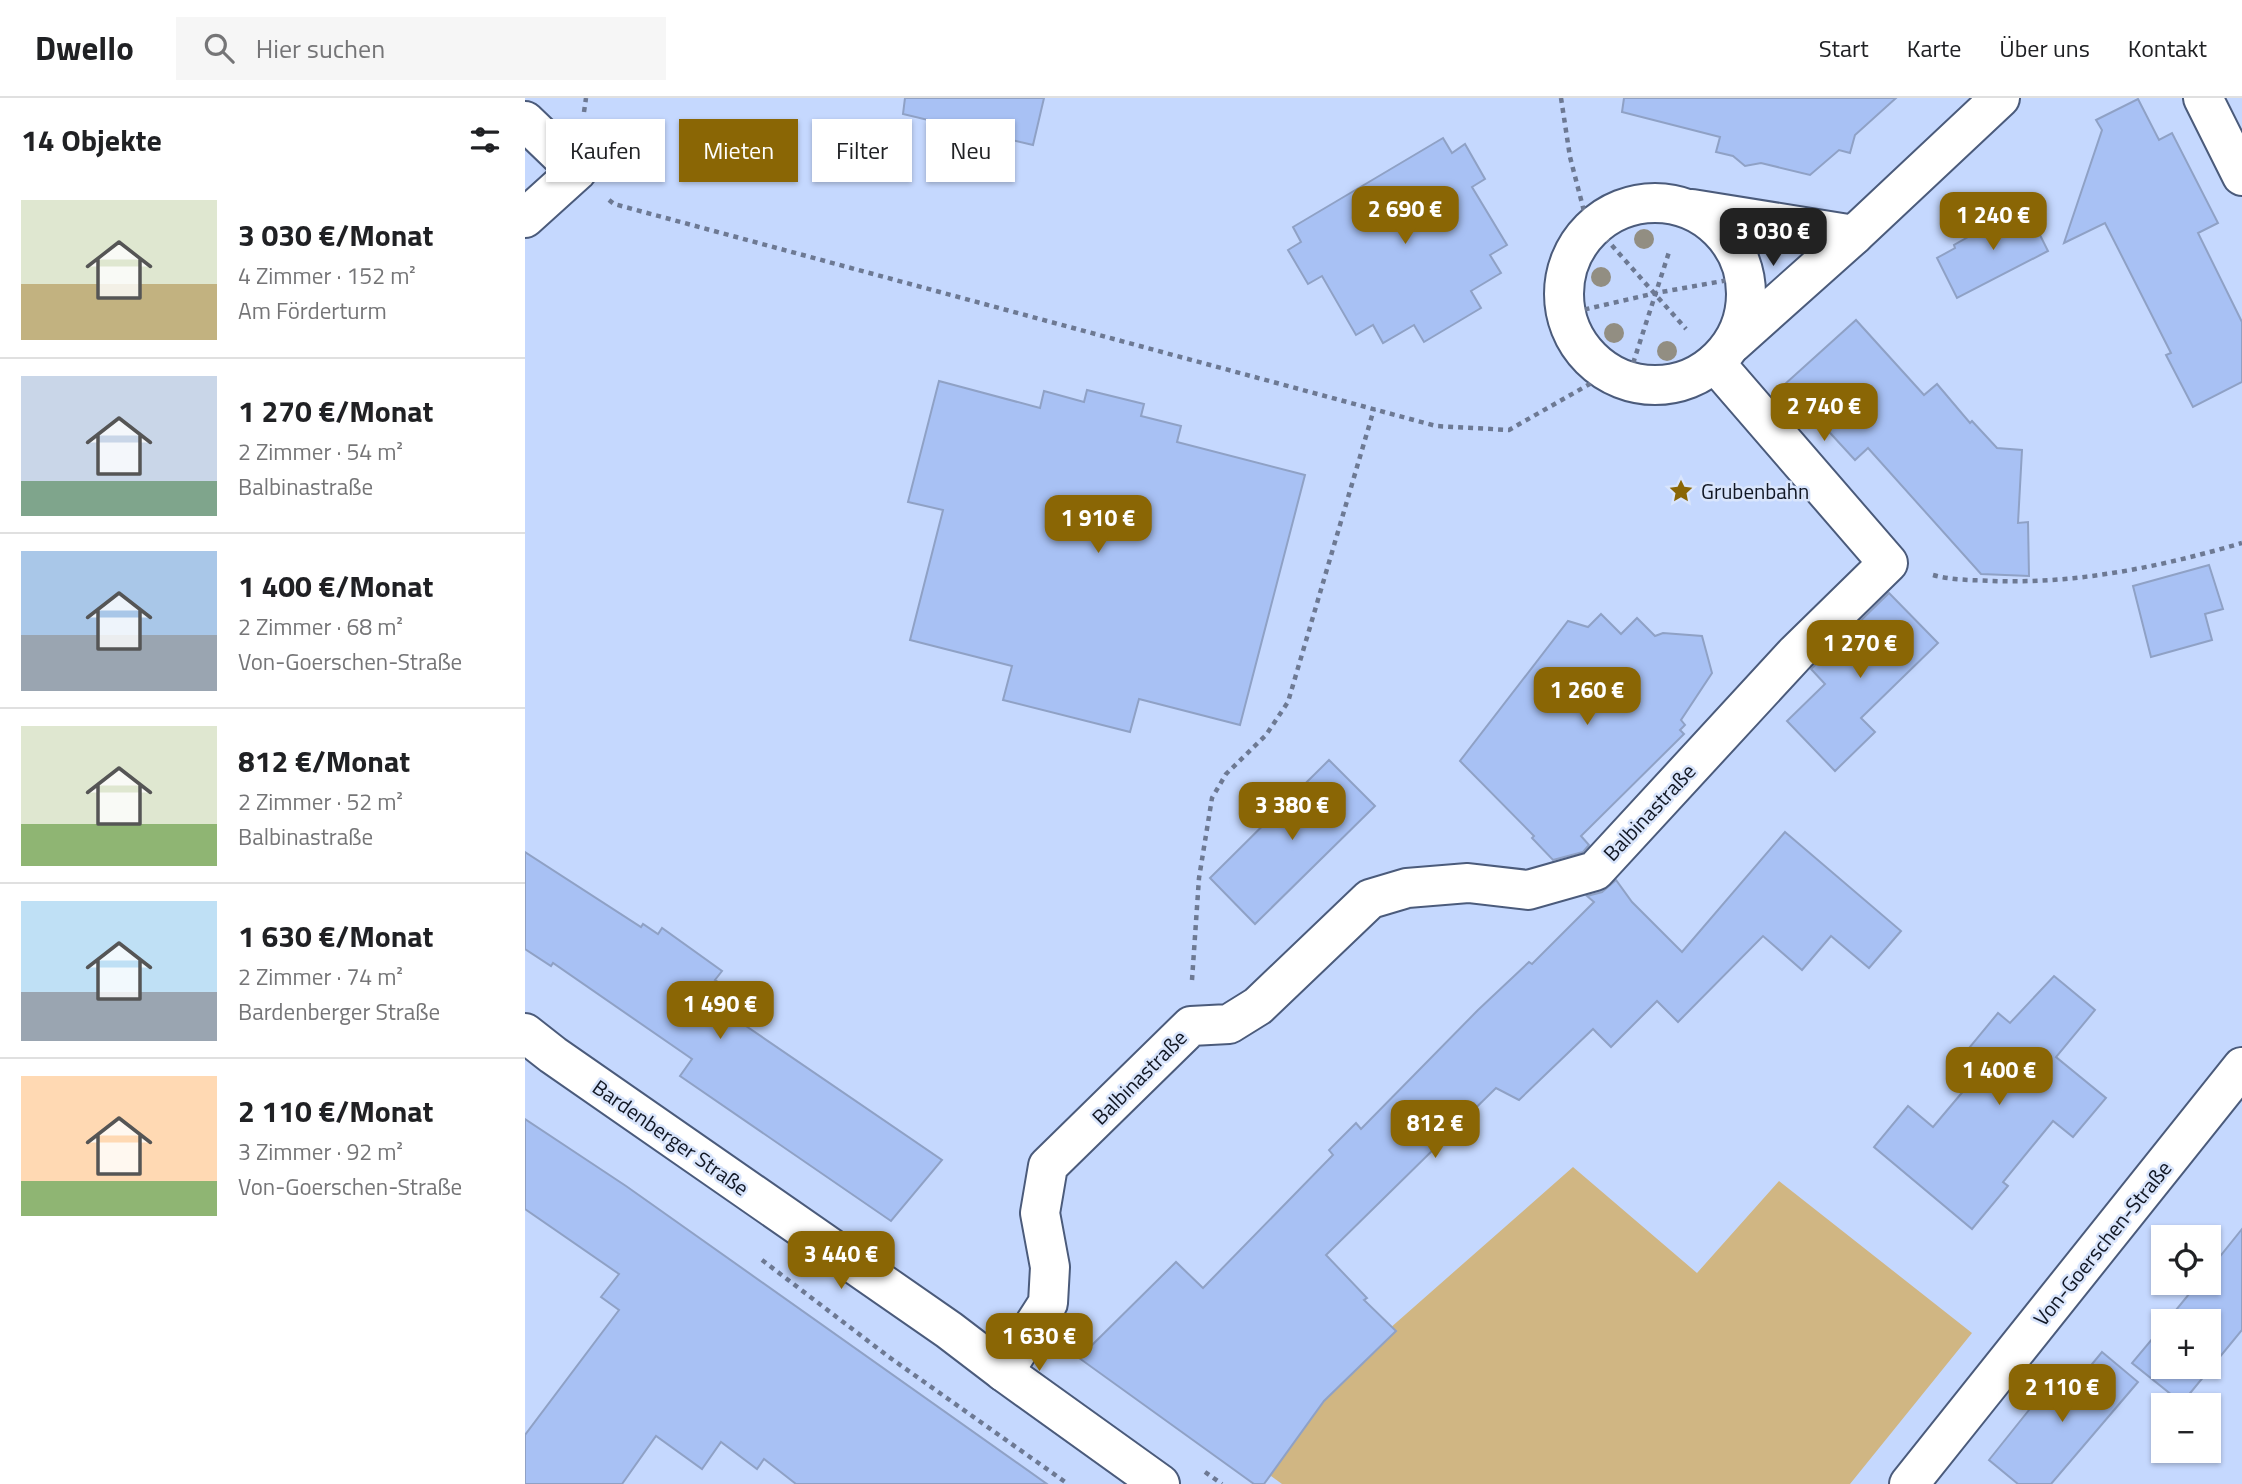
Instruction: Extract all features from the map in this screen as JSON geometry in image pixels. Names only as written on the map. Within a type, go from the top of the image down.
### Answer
[{"type":"street","points":[[1854,235],[1683,207],[1637,205],[1614,212],[1595,226],[1579,244],[1568,266],[1563,289],[1565,314],[1574,337],[1588,358],[1618,377],[1658,386],[1689,379],[1723,354],[1854,235],[2000,98]]},
{"type":"street","points":[[2203,98],[2242,176]]},
{"type":"street","points":[[525,121],[577,171],[525,218]]},
{"type":"street","points":[[1683,207],[1705,218],[1724,234],[1737,254],[1745,277],[1746,300],[1742,324],[1723,354]]},
{"type":"street","points":[[1723,354],[1888,563]]},
{"type":"street","name":"Balbinastraße","points":[[1004,1372],[1048,1303],[1050,1267],[1040,1213],[1048,1166],[1191,1026],[1229,1024],[1258,1006],[1370,900],[1407,888],[1468,883],[1528,890],[1595,871],[1796,653],[1888,563]]},
{"type":"street","name":"Bardenberger Straße","points":[[525,1033],[949,1330],[1160,1484]]},
{"type":"street","name":"Von-Goerschen-Straße","points":[[1909,1484],[2242,1067]]},
{"type":"path","points":[[1561,98],[1570,157],[1585,215],[1656,293]]},
{"type":"path","points":[[614,204],[1436,426],[1509,430],[1618,377],[1656,293]]},
{"type":"path","points":[[1565,314],[1656,293],[1745,277]]},
{"type":"path","points":[[1191,1026],[1198,891],[1212,798],[1226,775],[1266,735],[1288,702],[1374,409]]},
{"type":"path","points":[[1888,563],[1938,576],[2033,583],[2135,570],[2242,543]]},
{"type":"path","points":[[756,1256],[889,1357],[1068,1484]]},
{"type":"shaded area","points":[[1573,1167],[1697,1273],[1779,1181],[1972,1333],[1850,1484],[1282,1484],[1263,1470],[1322,1388]]},
{"type":"building","points":[[905,98],[1044,98],[1033,145],[1015,141],[1015,119],[926,119],[903,114]]},
{"type":"building","points":[[1624,98],[1896,98],[1855,135],[1850,153],[1839,150],[1810,175],[1761,163],[1745,166],[1733,156],[1716,152],[1720,137],[1622,112]]},
{"type":"building","points":[[2138,99],[2159,140],[2172,133],[2218,223],[2198,233],[2242,322],[2242,382],[2193,407],[2166,355],[2171,353],[2105,223],[2064,243],[2102,130],[2096,120]]},
{"type":"building","points":[[1443,138],[1452,153],[1465,144],[1485,179],[1472,187],[1507,245],[1490,255],[1501,273],[1471,291],[1481,308],[1424,342],[1414,325],[1383,343],[1373,325],[1356,335],[1322,276],[1308,284],[1288,250],[1301,242],[1293,227]]},
{"type":"building","points":[[2025,205],[2048,251],[1957,298],[1937,258],[1955,248],[1954,245]]},
{"type":"building","points":[[1856,320],[1924,395],[1937,384],[1970,423],[1972,421],[1997,448],[2022,450],[2018,523],[2028,522],[2029,576],[1981,574],[1868,448],[1855,460],[1785,384]]},
{"type":"building","points":[[939,381],[1040,408],[1044,391],[1084,402],[1087,390],[1144,404],[1141,416],[1181,426],[1177,442],[1305,475],[1240,725],[1139,699],[1130,732],[1003,700],[1012,666],[910,640],[943,510],[908,502]]},
{"type":"building","points":[[2209,565],[2223,609],[2205,614],[2212,640],[2151,657],[2133,586]]},
{"type":"building","points":[[1889,593],[1938,643],[1861,718],[1875,732],[1835,771],[1787,721],[1825,684],[1811,669]]},
{"type":"building","points":[[1601,614],[1621,634],[1637,618],[1655,636],[1663,633],[1702,636],[1712,673],[1681,720],[1685,725],[1680,730],[1684,734],[1581,836],[1589,845],[1583,852],[1553,860],[1532,838],[1534,836],[1460,761],[1568,621],[1588,627]]},
{"type":"building","points":[[1329,760],[1375,806],[1255,924],[1210,878]]},
{"type":"building","points":[[1785,832],[1901,931],[1869,968],[1831,936],[1802,970],[1763,936],[1678,1022],[1657,1001],[1611,1047],[1593,1029],[1519,1100],[1496,1088],[1326,1255],[1367,1298],[1364,1300],[1396,1331],[1324,1401],[1264,1484],[1254,1484],[1079,1358],[1176,1262],[1203,1288],[1333,1155],[1329,1150],[1356,1123],[1361,1129],[1478,1010],[1529,962],[1532,964],[1594,902],[1587,896],[1602,892],[1616,880],[1632,902],[1682,952]]},
{"type":"building","points":[[525,852],[641,927],[643,924],[658,934],[662,928],[722,971],[715,980],[758,1008],[746,1026],[942,1160],[891,1221],[680,1076],[692,1059],[553,963],[551,966],[525,949]]},
{"type":"building","points":[[2054,976],[2095,1010],[2056,1057],[2106,1098],[2073,1137],[2053,1121],[2003,1182],[2008,1186],[1972,1229],[1874,1147],[1908,1106],[1933,1127],[1987,1063],[1969,1048],[1998,1013],[2010,1023]]},
{"type":"building","points":[[525,1119],[626,1186],[1047,1484],[796,1484],[764,1459],[757,1469],[721,1442],[702,1469],[656,1436],[622,1484],[525,1484],[525,1435],[619,1310],[601,1297],[619,1274],[525,1209]]},
{"type":"building","points":[[2242,1229],[2242,1330],[2221,1356],[2221,1309],[2177,1309],[2188,1295],[2221,1295],[2221,1255]]},
{"type":"building","points":[[2151,1340],[2151,1378],[2132,1363]]},
{"type":"building","points":[[2102,1352],[2138,1382],[2051,1484],[2018,1484],[1989,1460],[2049,1385],[2065,1397]]},
{"type":"building","points":[[2152,1379],[2202,1379],[2190,1393],[2170,1393]]},
{"type":"place","name":"Grubenbahn","points":[[1681,491]]}]
